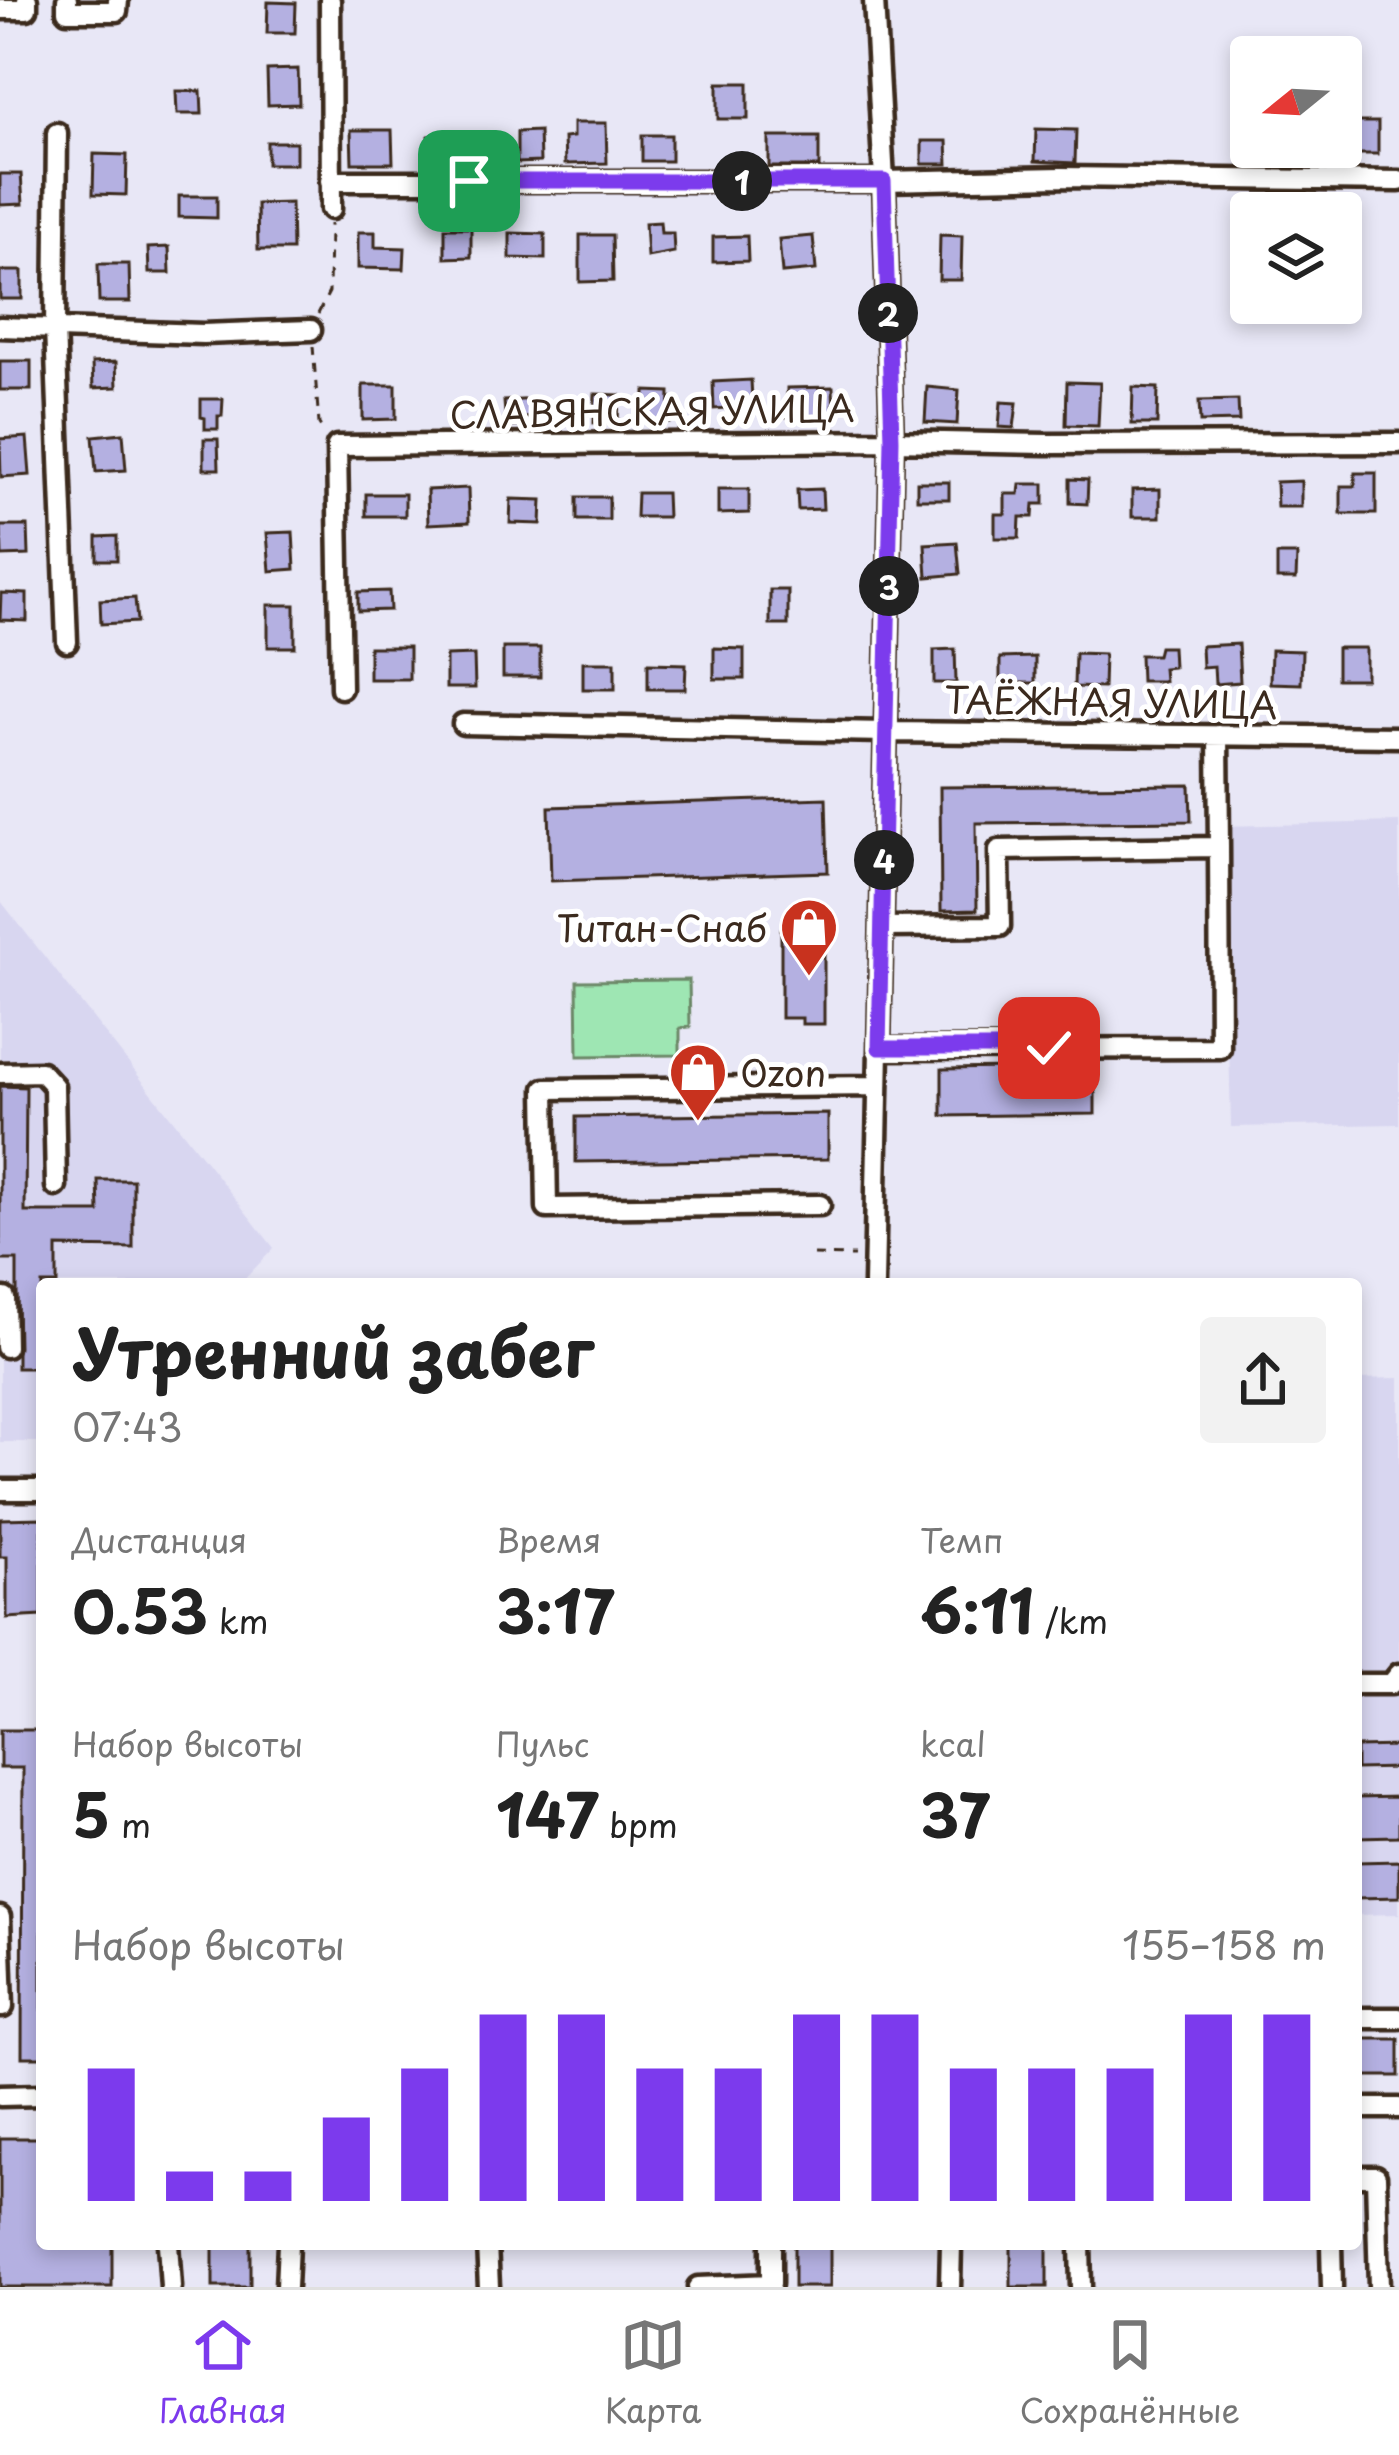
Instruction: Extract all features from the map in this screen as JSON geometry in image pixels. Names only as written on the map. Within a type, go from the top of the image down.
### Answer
[{"type":"street","points":[[0,9],[27,9],[27,0]]},
{"type":"street","points":[[67,0],[67,10],[117,11],[118,0]]},
{"type":"street","points":[[330,0],[331,209]]},
{"type":"street","points":[[874,0],[892,440],[874,1278]]},
{"type":"street","points":[[57,133],[55,328],[67,642]]},
{"type":"street","points":[[330,181],[1060,177],[1399,181]]},
{"type":"street","points":[[0,327],[202,334],[311,330]]},
{"type":"street","name":"СЛАВЯНСКАЯ УЛИЦА","points":[[341,688],[337,446],[892,440],[1399,443]]},
{"type":"street","name":"ТАЁЖНАЯ УЛИЦА","points":[[463,724],[1399,737]]},
{"type":"street","points":[[879,1048],[1220,1048],[1218,735]]},
{"type":"street","points":[[882,927],[1000,926],[1000,850],[1219,847]]},
{"type":"street","points":[[0,1073],[41,1072],[54,1086],[56,1186]]},
{"type":"street","points":[[820,1205],[547,1208],[545,1089],[878,1085]]},
{"type":"street","points":[[0,1298],[5,1298],[6,1347]]},
{"type":"street","points":[[0,1490],[36,1490]]},
{"type":"street","points":[[1362,1684],[1391,1684],[1399,1674]]},
{"type":"street","points":[[0,1917],[0,2007]]},
{"type":"street","points":[[1362,2018],[1399,2018]]},
{"type":"street","points":[[0,2096],[36,2095]]},
{"type":"street","points":[[1362,2108],[1399,2108]]},
{"type":"street","points":[[1362,2176],[1376,2176],[1378,2287]]},
{"type":"street","points":[[168,2250],[171,2287]]},
{"type":"street","points":[[286,2287],[288,2250]]},
{"type":"street","points":[[487,2250],[489,2287]]},
{"type":"street","points":[[698,2287],[771,2284],[771,2250]]},
{"type":"street","points":[[950,2287],[951,2250]]},
{"type":"street","points":[[1080,2250],[1081,2287]]},
{"type":"street","points":[[1331,2250],[1332,2287]]},
{"type":"path","points":[[814,1255],[874,1256]]},
{"type":"shaded area","points":[[1399,822],[1399,1124],[1231,1127],[1224,826]]},
{"type":"shaded area","points":[[0,900],[274,1248],[246,1278],[36,1278],[36,1442],[0,1442]]},
{"type":"shaded area","points":[[1399,1378],[1399,1914],[1362,1915],[1362,1379]]},
{"type":"green space","points":[[689,980],[690,1027],[680,1028],[680,1055],[578,1056],[577,981]]},
{"type":"building","points":[[268,2],[296,3],[295,33],[267,33]]},
{"type":"building","points":[[298,69],[299,104],[268,105],[267,70]]},
{"type":"building","points":[[718,83],[748,83],[748,119],[718,119]]},
{"type":"building","points":[[176,91],[201,91],[202,114],[177,114]]},
{"type":"building","points":[[1362,122],[1378,122],[1378,154],[1362,154]]},
{"type":"building","points":[[573,123],[606,123],[607,163],[565,164],[564,138],[573,137]]},
{"type":"building","points":[[1036,129],[1076,130],[1075,163],[1035,161]]},
{"type":"building","points":[[351,130],[392,130],[393,163],[352,163]]},
{"type":"building","points":[[539,131],[540,162],[517,163],[517,132]]},
{"type":"building","points":[[642,135],[671,135],[671,161],[642,161]]},
{"type":"building","points":[[429,136],[465,136],[466,164],[430,165]]},
{"type":"building","points":[[769,137],[819,137],[819,167],[769,167]]},
{"type":"building","points":[[922,141],[947,141],[948,164],[922,164]]},
{"type":"building","points":[[267,142],[296,142],[296,164],[267,164]]},
{"type":"building","points":[[94,154],[127,155],[126,195],[93,194]]},
{"type":"building","points":[[0,174],[21,174],[23,204],[0,205]]},
{"type":"building","points":[[179,196],[217,196],[217,218],[179,217]]},
{"type":"building","points":[[291,203],[292,250],[258,250],[257,204]]},
{"type":"building","points":[[660,222],[661,233],[673,233],[674,252],[647,257],[645,223]]},
{"type":"building","points":[[445,228],[471,228],[471,257],[445,258]]},
{"type":"building","points":[[358,232],[375,232],[375,247],[405,248],[404,269],[358,268]]},
{"type":"building","points":[[510,233],[545,234],[545,259],[510,258]]},
{"type":"building","points":[[580,235],[612,235],[613,281],[580,282]]},
{"type":"building","points":[[940,235],[962,236],[961,280],[939,280]]},
{"type":"building","points":[[747,236],[748,261],[713,262],[713,237]]},
{"type":"building","points":[[813,236],[816,270],[782,273],[779,239]]},
{"type":"building","points":[[169,247],[170,273],[149,273],[148,248]]},
{"type":"building","points":[[98,264],[129,264],[130,302],[99,302]]},
{"type":"building","points":[[0,271],[22,271],[22,299],[0,299]]},
{"type":"building","points":[[0,361],[31,361],[31,390],[0,390]]},
{"type":"building","points":[[116,362],[117,387],[93,388],[92,363]]},
{"type":"building","points":[[751,380],[747,421],[728,422],[727,408],[714,409],[713,382]]},
{"type":"building","points":[[1067,382],[1100,383],[1098,426],[1066,425]]},
{"type":"building","points":[[363,385],[396,385],[396,419],[363,420]]},
{"type":"building","points":[[833,387],[834,416],[787,417],[787,388]]},
{"type":"building","points":[[927,387],[959,390],[957,424],[925,422]]},
{"type":"building","points":[[1133,387],[1158,388],[1157,424],[1132,424]]},
{"type":"building","points":[[645,391],[670,392],[669,422],[645,421]]},
{"type":"building","points":[[595,394],[619,395],[618,424],[594,423]]},
{"type":"building","points":[[201,399],[223,399],[218,429],[205,429]]},
{"type":"building","points":[[538,399],[539,417],[525,418],[522,426],[506,427],[504,401]]},
{"type":"building","points":[[1238,400],[1239,421],[1200,422],[1199,401]]},
{"type":"building","points":[[1001,402],[1017,403],[1014,428],[999,427]]},
{"type":"building","points":[[123,433],[126,470],[96,472],[93,436]]},
{"type":"building","points":[[27,437],[30,475],[1,477],[0,439]]},
{"type":"building","points":[[204,439],[218,439],[219,469],[204,469]]},
{"type":"building","points":[[1355,473],[1376,473],[1376,514],[1341,514],[1341,486],[1355,486]]},
{"type":"building","points":[[1070,479],[1088,480],[1087,504],[1070,503]]},
{"type":"building","points":[[1301,481],[1301,507],[1277,507],[1276,482]]},
{"type":"building","points":[[917,482],[949,482],[949,499],[917,499]]},
{"type":"building","points":[[1020,484],[1044,484],[1044,504],[1034,504],[1033,517],[1020,517],[1019,538],[995,538],[995,514],[1005,514],[1005,494],[1019,494]]},
{"type":"building","points":[[468,488],[469,522],[428,524],[427,490]]},
{"type":"building","points":[[718,489],[749,489],[749,513],[718,514]]},
{"type":"building","points":[[822,489],[823,509],[798,510],[797,490]]},
{"type":"building","points":[[1160,489],[1160,517],[1132,517],[1132,490]]},
{"type":"building","points":[[637,493],[666,493],[667,517],[636,517]]},
{"type":"building","points":[[366,494],[405,494],[405,516],[366,516]]},
{"type":"building","points":[[577,497],[609,497],[609,520],[577,520]]},
{"type":"building","points":[[511,499],[542,500],[541,524],[510,523]]},
{"type":"building","points":[[1,526],[28,526],[29,555],[2,556]]},
{"type":"building","points":[[293,532],[295,569],[270,571],[267,533]]},
{"type":"building","points":[[117,536],[117,560],[97,560],[97,537]]},
{"type":"building","points":[[957,542],[960,574],[927,577],[925,544]]},
{"type":"building","points":[[1277,555],[1297,555],[1296,579],[1277,579]]},
{"type":"building","points":[[770,590],[788,590],[788,625],[770,625]]},
{"type":"building","points":[[389,591],[390,610],[358,611],[358,592]]},
{"type":"building","points":[[1,593],[27,594],[27,621],[0,620]]},
{"type":"building","points":[[135,598],[137,622],[101,624],[100,600]]},
{"type":"building","points":[[268,605],[295,605],[295,647],[268,647]]},
{"type":"building","points":[[1238,644],[1240,682],[1215,684],[1214,666],[1202,667],[1201,646]]},
{"type":"building","points":[[369,647],[409,647],[409,679],[369,679]]},
{"type":"building","points":[[1159,647],[1172,647],[1173,667],[1163,668],[1164,681],[1141,681],[1140,655],[1157,655]]},
{"type":"building","points":[[503,648],[540,648],[540,677],[503,677]]},
{"type":"building","points":[[714,648],[744,649],[744,679],[714,679]]},
{"type":"building","points":[[1337,648],[1366,648],[1366,679],[1337,679]]},
{"type":"building","points":[[955,649],[956,683],[934,683],[934,650]]},
{"type":"building","points":[[1271,650],[1302,651],[1301,684],[1270,683]]},
{"type":"building","points":[[1075,653],[1104,654],[1103,688],[1074,687]]},
{"type":"building","points":[[474,655],[475,688],[446,688],[446,656]]},
{"type":"building","points":[[1035,657],[1035,683],[1000,683],[1000,658]]},
{"type":"building","points":[[583,662],[615,662],[615,689],[583,689]]},
{"type":"building","points":[[648,663],[686,664],[685,689],[648,689]]},
{"type":"building","points":[[1190,785],[1191,821],[976,823],[977,910],[941,911],[940,787]]},
{"type":"building","points":[[826,798],[828,872],[551,881],[549,807]]},
{"type":"building","points":[[800,923],[824,923],[824,1024],[781,1018],[781,929],[800,929]]},
{"type":"building","points":[[1095,1067],[1095,1114],[942,1116],[942,1069]]},
{"type":"building","points":[[0,1086],[26,1087],[25,1212],[99,1212],[98,1180],[133,1180],[133,1248],[57,1247],[57,1278],[36,1278],[36,1382],[35,1368],[17,1368],[17,1260],[0,1260]]},
{"type":"building","points":[[828,1114],[828,1159],[576,1162],[576,1117]]},
{"type":"building","points":[[36,1518],[36,1616],[7,1618],[7,1557],[0,1557],[0,1519]]},
{"type":"building","points":[[0,1730],[36,1730],[36,2057],[22,2057],[23,1768],[0,1768]]},
{"type":"building","points":[[1399,1746],[1399,1768],[1362,1769],[1362,1747]]},
{"type":"building","points":[[1399,1797],[1399,1836],[1362,1837],[1362,1798]]},
{"type":"building","points":[[1399,1861],[1399,1897],[1362,1898],[1362,1862]]},
{"type":"building","points":[[1362,2039],[1399,2039],[1399,2076],[1362,2076]]},
{"type":"building","points":[[0,2138],[36,2138],[36,2250],[112,2250],[112,2287],[0,2287]]},
{"type":"building","points":[[213,2250],[250,2250],[250,2287],[213,2287]]},
{"type":"building","points":[[794,2250],[830,2250],[830,2287],[794,2287]]},
{"type":"building","points":[[1011,2250],[1047,2250],[1047,2287],[1011,2287]]},
{"type":"place","name":"Титан-Снаб","points":[[809,978]]},
{"type":"place","name":"Ozon","points":[[698,1123]]},
{"type":"route","points":[[469,181],[884,181],[892,440],[879,1048],[1049,1048]]}]
